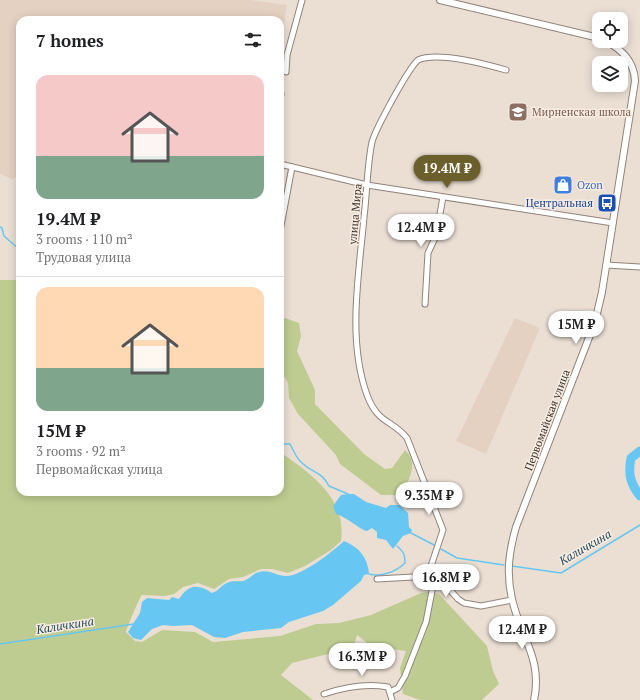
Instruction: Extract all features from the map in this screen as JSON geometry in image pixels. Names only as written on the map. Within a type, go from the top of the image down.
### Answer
[{"type":"street","points":[[286,72],[288,50],[302,0]]},
{"type":"street","points":[[440,0],[592,36]]},
{"type":"street","points":[[618,48],[631,64],[637,80]]},
{"type":"street","name":"улица Мира","points":[[390,692],[398,688],[405,676],[426,622],[432,591],[430,569],[432,558],[442,536],[443,530],[414,453],[403,433],[386,422],[376,413],[367,395],[356,350],[357,291],[372,141],[391,103],[418,60],[429,57],[475,61],[506,70]]},
{"type":"street","name":"Первомайская улица","points":[[534,700],[536,692],[536,665],[512,600],[508,572],[509,549],[516,526],[595,322],[602,292],[637,80]]},
{"type":"street","points":[[284,165],[367,185],[613,223]]},
{"type":"street","points":[[284,210],[292,167]]},
{"type":"street","points":[[425,304],[428,253],[436,236],[443,197]]},
{"type":"street","points":[[606,265],[640,267]]},
{"type":"street","points":[[377,579],[430,576],[441,580],[458,599],[464,603],[481,606],[512,600]]},
{"type":"street","points":[[324,694],[341,688],[373,684],[388,687],[392,700]]},
{"type":"shaded area","points":[[0,0],[251,0],[287,5],[284,23],[284,16],[16,16],[16,176],[12,179],[0,174]]},
{"type":"shaded area","points":[[515,318],[540,328],[486,454],[456,441]]},
{"type":"green space","points":[[0,280],[16,280],[16,496],[284,496],[284,455],[315,478],[333,500],[338,512],[341,526],[341,541],[331,550],[305,566],[288,573],[272,569],[261,569],[243,577],[229,579],[214,589],[198,583],[183,587],[174,594],[165,596],[142,595],[126,632],[135,641],[142,642],[162,630],[195,632],[213,642],[280,636],[316,624],[339,623],[371,615],[421,593],[429,592],[439,594],[487,646],[493,671],[499,684],[482,700],[420,700],[403,694],[400,668],[406,651],[371,646],[357,635],[352,653],[354,671],[336,652],[292,663],[281,675],[313,700],[0,700]]},
{"type":"green space","points":[[284,318],[299,323],[301,336],[297,351],[315,390],[315,404],[364,454],[385,469],[392,468],[405,450],[409,455],[412,460],[410,478],[402,495],[381,495],[340,464],[336,455],[298,414],[289,398],[288,383],[285,377]]},
{"type":"water","points":[[354,494],[366,502],[386,508],[390,505],[399,505],[408,513],[409,527],[412,530],[411,533],[403,536],[393,549],[386,540],[377,538],[377,532],[372,528],[367,531],[336,514],[333,506],[341,495]]},
{"type":"water","points":[[344,541],[354,546],[362,554],[367,563],[369,574],[364,575],[361,581],[333,605],[323,611],[289,622],[281,628],[243,632],[225,638],[214,637],[192,625],[163,625],[152,629],[141,640],[133,638],[128,632],[140,613],[142,602],[147,598],[169,600],[172,597],[179,599],[186,590],[194,587],[202,588],[212,593],[227,583],[245,580],[256,573],[265,571],[282,576],[293,575],[316,563]]},
{"type":"waterway","points":[[0,227],[2,228],[4,236],[16,246]]},
{"type":"waterway","points":[[284,444],[290,444],[300,461],[306,467],[320,475],[329,486],[348,494]]},
{"type":"waterway","points":[[640,451],[631,458],[630,469],[632,482],[640,496]]},
{"type":"waterway","name":"Каличкина","points":[[512,566],[561,573],[640,525]]},
{"type":"waterway","name":"Каличкина","points":[[411,533],[434,545]]},
{"type":"waterway","name":"Каличкина","points":[[369,574],[378,575],[388,573],[405,563],[405,557],[397,546]]},
{"type":"waterway","name":"Каличкина","points":[[441,549],[457,558],[504,565]]},
{"type":"waterway","name":"Каличкина","points":[[0,644],[134,624]]},
{"type":"place","name":"Мирненская школа","points":[[518,112]]},
{"type":"place","name":"Ozon","points":[[563,185]]},
{"type":"place","name":"Центральная","points":[[607,203]]}]
